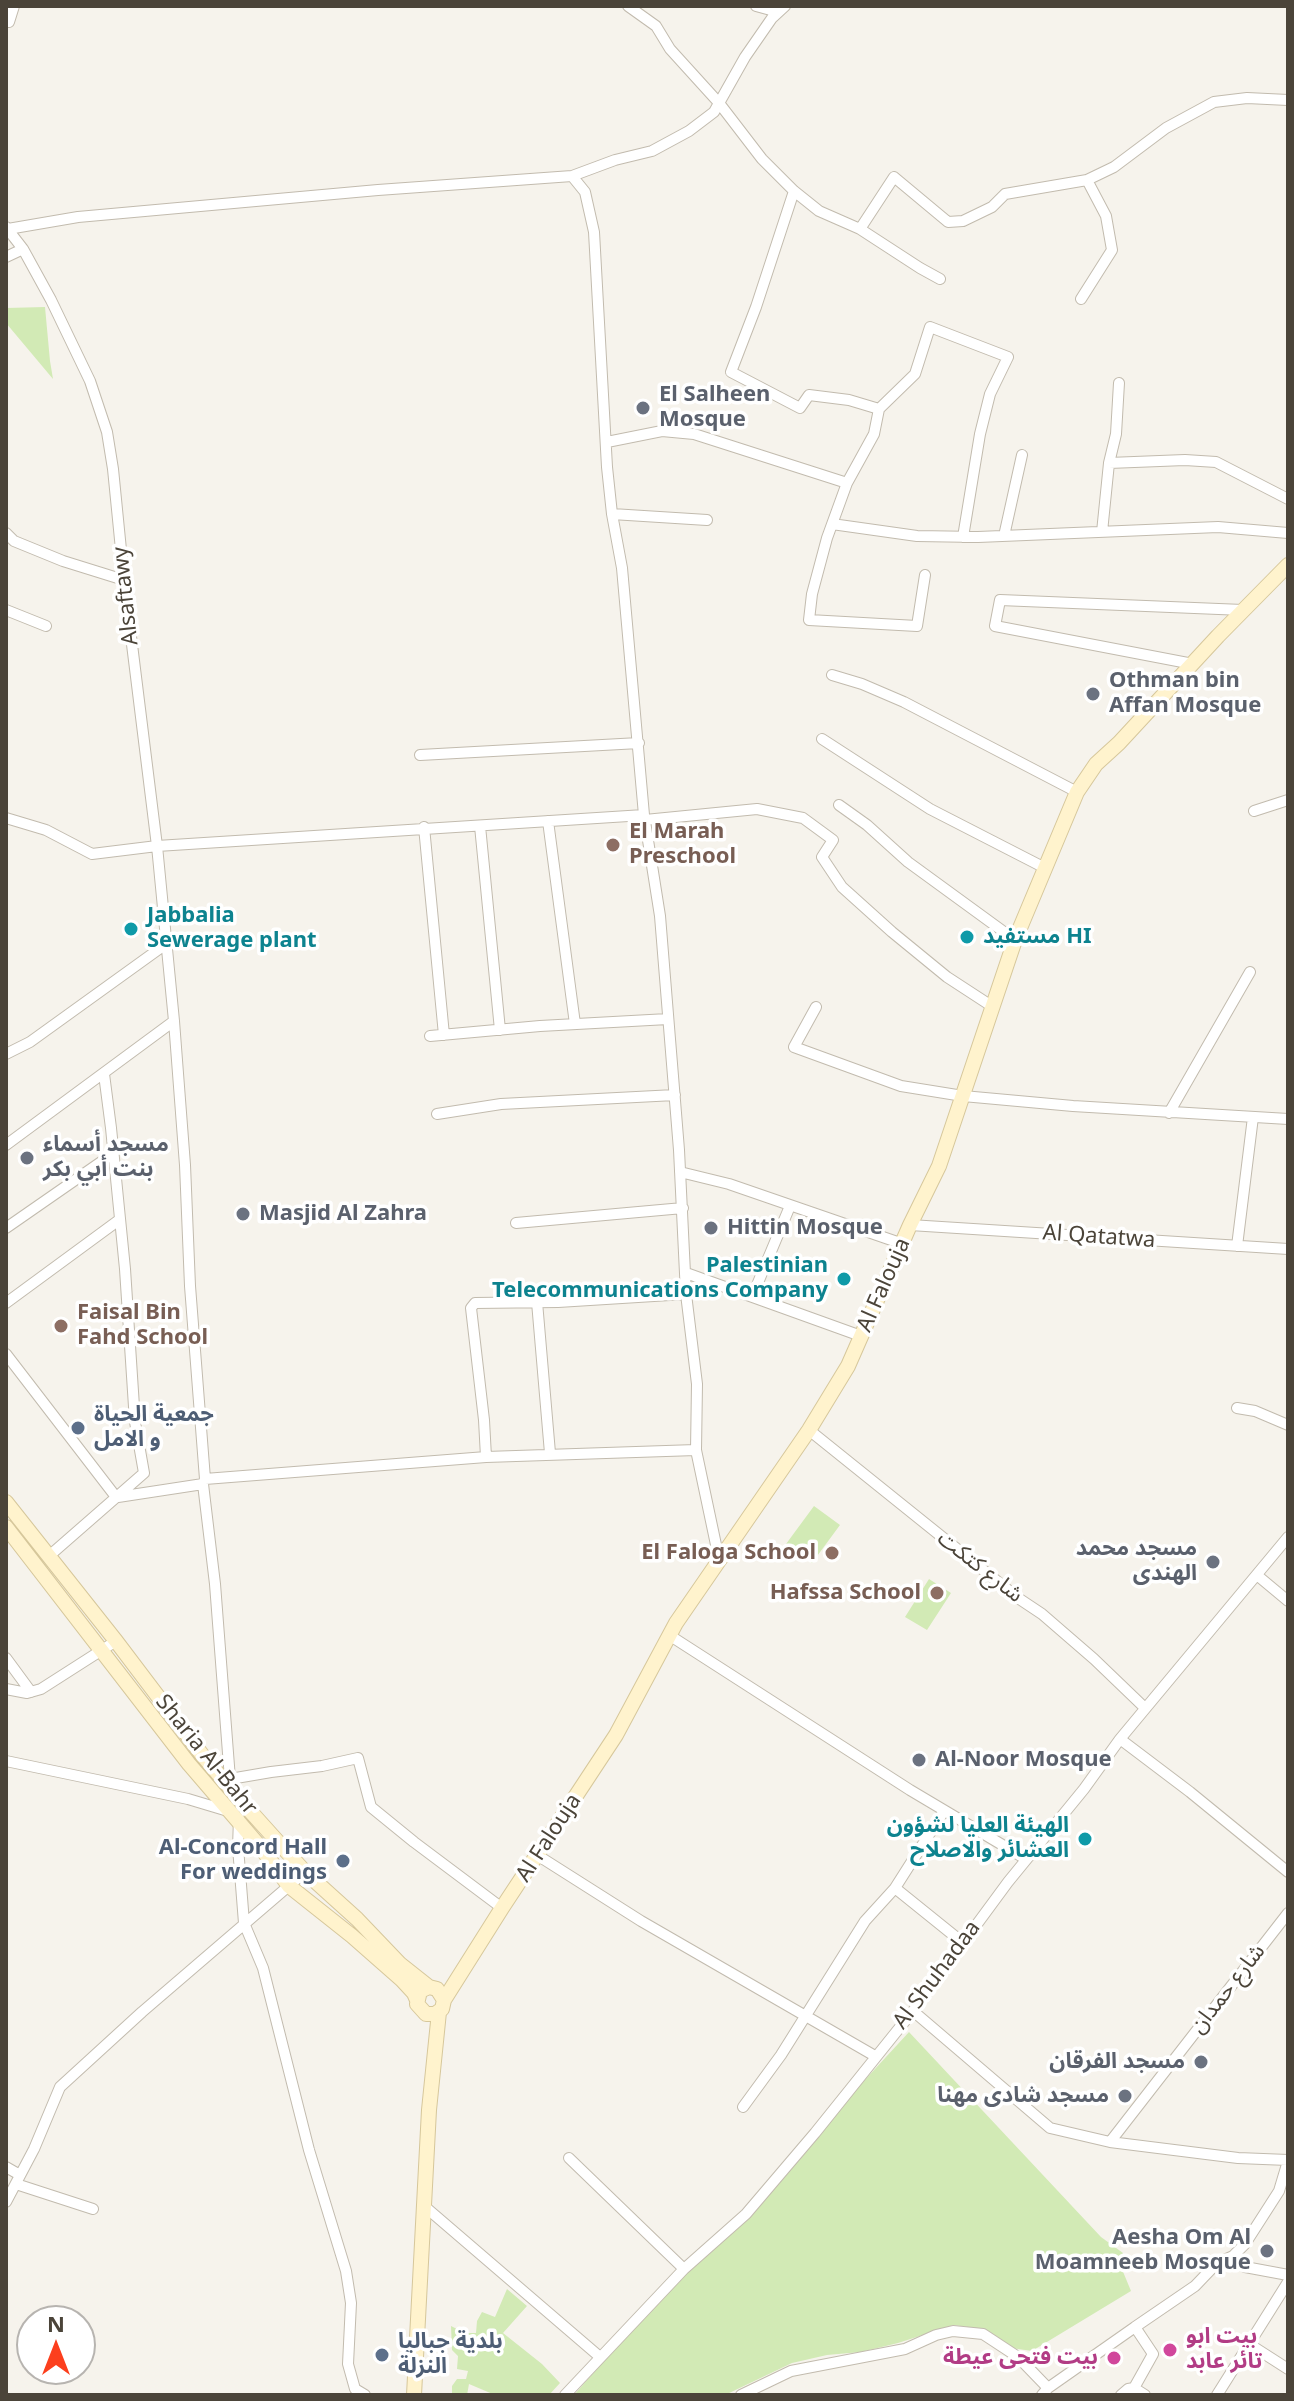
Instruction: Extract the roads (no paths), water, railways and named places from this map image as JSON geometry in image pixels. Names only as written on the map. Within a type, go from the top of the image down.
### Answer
[{"type":"main road","name":"Al Falouja","points":[[414,2395],[429,2110],[442,2006],[502,1908],[616,1735],[669,1635],[809,1430],[848,1366],[939,1166],[1015,940],[1077,792],[1096,764],[1288,565]]},
{"type":"main road","name":"Sharia Al-Bahr","points":[[6,1502],[242,1802],[305,1872],[357,1919],[400,1964],[429,1987]]},
{"type":"main road","name":"Sharia Al-Bahr","points":[[6,1527],[289,1886],[402,1980],[417,2000]]},
{"type":"main road","points":[[429,1987],[437,1989],[442,2006],[430,2015],[422,2012],[417,2000],[420,1991],[429,1987]]},
{"type":"street","points":[[9,22],[14,6]]},
{"type":"street","points":[[628,6],[656,26],[670,49],[719,103],[762,159],[794,191],[819,211],[860,229],[940,279]]},
{"type":"street","points":[[756,6],[781,9]]},
{"type":"street","points":[[7,228],[78,217],[572,176],[615,160],[652,151],[689,131],[714,112],[745,57],[781,9]]},
{"type":"street","points":[[860,229],[894,177],[948,222],[963,221],[992,207],[1005,194],[1087,180],[1114,167],[1166,128],[1214,102],[1247,98],[1288,100]]},
{"type":"street","points":[[572,176],[585,192],[594,232],[612,514],[622,568],[644,817],[660,916],[675,1095],[686,1294],[697,1384],[696,1450],[719,1559]]},
{"type":"street","points":[[1081,299],[1112,250],[1106,216],[1087,180]]},
{"type":"street","points":[[794,191],[731,372],[800,408],[809,395],[849,400],[879,409]]},
{"type":"street","name":"Alsaftawy","points":[[7,228],[23,249],[51,300],[90,381],[107,432],[157,846],[174,1021],[227,1780]]},
{"type":"street","points":[[6,257],[23,249]]},
{"type":"street","points":[[925,575],[917,626],[809,620],[812,594],[827,538],[847,483],[874,434],[879,409],[915,374],[930,327],[1008,357],[990,394],[980,434],[963,537]]},
{"type":"street","points":[[1102,532],[1109,463],[1116,434],[1119,383]]},
{"type":"street","points":[[607,442],[662,431],[694,434],[847,483]]},
{"type":"street","points":[[1004,536],[1022,455]]},
{"type":"street","points":[[1109,463],[1216,462],[1288,499]]},
{"type":"street","points":[[612,514],[707,520]]},
{"type":"street","points":[[832,524],[917,536],[963,537],[1218,527],[1288,533]]},
{"type":"street","points":[[6,533],[14,541],[63,561],[124,580]]},
{"type":"street","points":[[1193,664],[995,626],[1000,600],[1243,610]]},
{"type":"street","points":[[6,610],[46,626]]},
{"type":"street","points":[[832,675],[904,702],[1077,792]]},
{"type":"street","points":[[822,739],[930,809],[1045,868]]},
{"type":"street","points":[[420,755],[639,743]]},
{"type":"street","points":[[1254,811],[1288,800]]},
{"type":"street","points":[[839,805],[867,825],[908,862],[1015,940]]},
{"type":"street","points":[[6,818],[46,830],[92,854],[157,846],[424,827],[757,809],[803,818],[833,840],[822,857],[842,887],[947,977],[993,1007]]},
{"type":"street","points":[[548,821],[575,1024]]},
{"type":"street","points":[[480,826],[500,1030]]},
{"type":"street","points":[[424,827],[444,1035]]},
{"type":"street","points":[[6,1054],[30,1042],[166,944]]},
{"type":"street","points":[[1169,1113],[1250,972]]},
{"type":"street","points":[[816,1007],[794,1047],[901,1086],[963,1096],[1169,1113],[1288,1119]]},
{"type":"street","points":[[430,1036],[668,1019]]},
{"type":"street","points":[[7,1142],[174,1021]]},
{"type":"street","points":[[49,1556],[144,1473],[135,1422],[114,1153],[104,1074]]},
{"type":"street","points":[[437,1114],[501,1104],[675,1095]]},
{"type":"street","points":[[1237,1246],[1253,1117]]},
{"type":"street","points":[[6,1228],[114,1153]]},
{"type":"street","points":[[680,1172],[729,1184],[903,1244]]},
{"type":"street","points":[[752,1297],[790,1206]]},
{"type":"street","points":[[516,1223],[683,1208]]},
{"type":"street","points":[[6,1303],[119,1220]]},
{"type":"street","name":"Al Qatatwa","points":[[910,1225],[1288,1249]]},
{"type":"street","points":[[686,1273],[861,1336]]},
{"type":"street","points":[[486,1457],[471,1308],[475,1303],[686,1294]]},
{"type":"street","points":[[537,1302],[550,1453]]},
{"type":"street","points":[[6,1354],[116,1497]]},
{"type":"street","points":[[1237,1408],[1255,1411],[1288,1425]]},
{"type":"street","name":"شارع كتكت","points":[[809,1430],[1042,1614],[1145,1708]]},
{"type":"street","points":[[116,1497],[204,1482],[486,1457],[696,1450]]},
{"type":"street","name":"Al Shuhadaa","points":[[565,2395],[684,2269],[746,2214],[815,2133],[913,2011],[962,1942],[1120,1739],[1288,1537]]},
{"type":"street","points":[[1258,1576],[1288,1601]]},
{"type":"street","points":[[669,1635],[829,1739],[1026,1859]]},
{"type":"street","points":[[6,1689],[31,1692],[41,1689],[116,1641]]},
{"type":"street","points":[[6,1658],[31,1692]]},
{"type":"street","points":[[1120,1739],[1288,1872]]},
{"type":"street","points":[[227,1780],[358,1758],[371,1807],[502,1908]]},
{"type":"street","points":[[6,1761],[188,1799],[228,1811]]},
{"type":"street","points":[[242,1802],[238,1824],[244,1923],[263,1968],[309,2150],[346,2271],[351,2303],[348,2364],[355,2389],[365,2395]]},
{"type":"street","points":[[743,2107],[781,2055],[865,1921],[895,1888],[944,1811]]},
{"type":"street","points":[[537,1855],[641,1921],[875,2056]]},
{"type":"street","points":[[6,2202],[60,2087],[305,1872]]},
{"type":"street","points":[[895,1888],[962,1942]]},
{"type":"street","name":"شارع حمدان","points":[[1110,2142],[1288,1913]]},
{"type":"street","points":[[741,2395],[761,2391],[791,2371],[905,2349],[953,2331],[983,2334],[1018,2357],[1045,2391],[1195,2286],[1217,2263],[1233,2256],[1245,2244],[1279,2191],[1288,2160],[1238,2158],[1110,2142],[1050,2128],[913,2011]]},
{"type":"street","points":[[569,2158],[684,2269]]},
{"type":"street","points":[[6,2167],[18,2179],[93,2209]]},
{"type":"street","points":[[423,2205],[600,2357]]},
{"type":"street","points":[[1233,2256],[1245,2267],[1288,2275]]},
{"type":"street","points":[[1217,2395],[1288,2282]]},
{"type":"street","points":[[1134,2388],[1153,2354],[1135,2327]]},
{"type":"street","points":[[1249,2344],[1288,2369]]},
{"type":"street","points":[[1121,2395],[1134,2388],[1145,2395]]},
{"type":"place","name":"El Salheen Mosque","points":[[643,408]]},
{"type":"place","name":"Othman bin Affan Mosque","points":[[1093,694]]},
{"type":"place","name":"El Marah Preschool","points":[[613,845]]},
{"type":"place","name":"Jabbalia Sewerage plant","points":[[131,929]]},
{"type":"place","name":"مستفيد HI","points":[[967,937]]},
{"type":"place","name":"مسجد أسماء بنت أبي بكر","points":[[27,1158]]},
{"type":"place","name":"Masjid Al Zahra","points":[[243,1214]]},
{"type":"place","name":"Hittin Mosque","points":[[711,1228]]},
{"type":"place","name":"Palestinian Telecommunications Company","points":[[844,1279]]},
{"type":"place","name":"Faisal Bin Fahd School","points":[[61,1326]]},
{"type":"place","name":"جمعية الحياة و الامل","points":[[78,1428]]},
{"type":"place","name":"El Faloga School","points":[[832,1553]]},
{"type":"place","name":"مسجد محمد الهندى","points":[[1213,1562]]},
{"type":"place","name":"Hafssa School","points":[[937,1593]]},
{"type":"place","name":"Al-Noor Mosque","points":[[919,1760]]},
{"type":"place","name":"الهيئة العليا لشؤون العشائر والاصلاح","points":[[1085,1839]]},
{"type":"place","name":"Al-Concord Hall For weddings","points":[[343,1861]]},
{"type":"place","name":"مسجد الفرقان","points":[[1201,2062]]},
{"type":"place","name":"مسجد شادى مهنا","points":[[1125,2096]]},
{"type":"place","name":"Aesha Om Al Moamneeb Mosque","points":[[1267,2251]]},
{"type":"place","name":"بيت ابو تائر عابد","points":[[1170,2350]]},
{"type":"place","name":"بلدية جباليا النزلة","points":[[382,2355]]},
{"type":"place","name":"بيت فتحى عيطة","points":[[1114,2358]]}]
